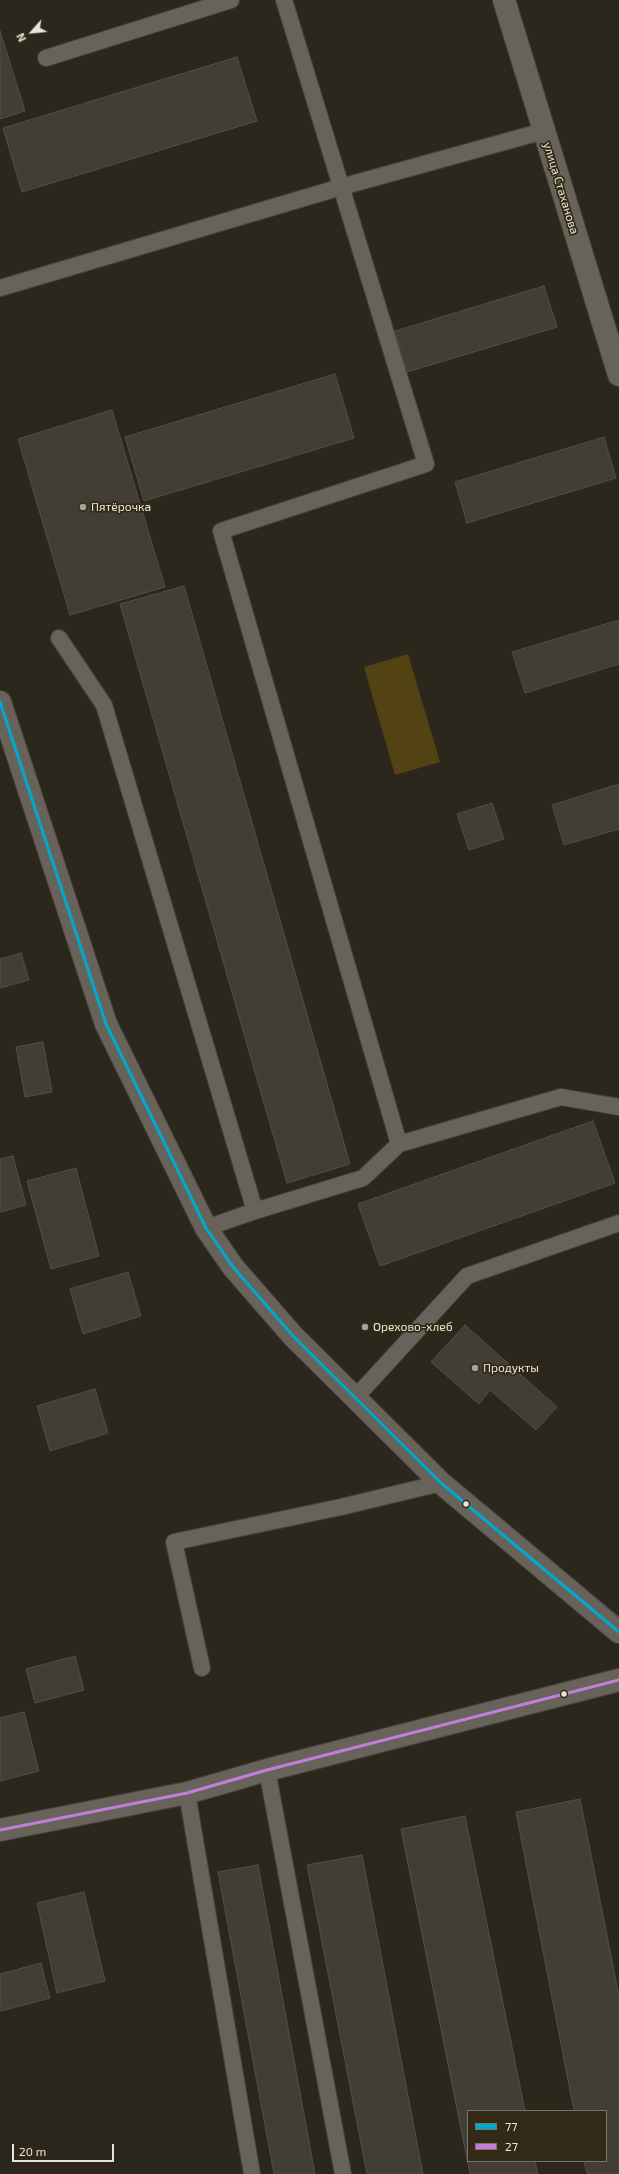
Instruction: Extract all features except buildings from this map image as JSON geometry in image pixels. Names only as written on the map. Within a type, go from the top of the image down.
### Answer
[{"type":"street","name":"улица Стаханова","points":[[504,0],[619,375]]},
{"type":"street","points":[[0,702],[106,1024],[206,1228],[233,1267],[294,1336],[441,1483],[619,1632]]},
{"type":"street","points":[[0,1830],[187,1793],[267,1770],[619,1680]]},
{"type":"lane","points":[[46,58],[231,0]]},
{"type":"lane","points":[[284,0],[426,464],[221,532],[399,1144]]},
{"type":"lane","points":[[0,288],[341,187],[544,131]]},
{"type":"lane","points":[[59,638],[104,705],[255,1211]]},
{"type":"lane","points":[[206,1228],[255,1211],[363,1178],[399,1144],[561,1097],[619,1107]]},
{"type":"lane","points":[[355,1398],[466,1276],[619,1223]]},
{"type":"lane","points":[[202,1668],[174,1542],[341,1507],[441,1483]]},
{"type":"lane","points":[[267,1770],[343,2174]]},
{"type":"lane","points":[[187,1793],[252,2174]]},
{"type":"shaded area","points":[[408,654],[440,762],[395,775],[364,667]]},
{"type":"transit line","name":"77","points":[[0,702],[106,1024],[206,1228],[233,1267],[293,1336],[441,1483],[619,1632]]},
{"type":"transit line","name":"27","points":[[0,1830],[187,1793],[267,1770],[619,1680]]},
{"type":"place","name":"Пятёрочка","points":[[83,507]]},
{"type":"place","name":"Орехово-хлеб","points":[[365,1327]]},
{"type":"place","name":"Продукты","points":[[475,1368]]}]
